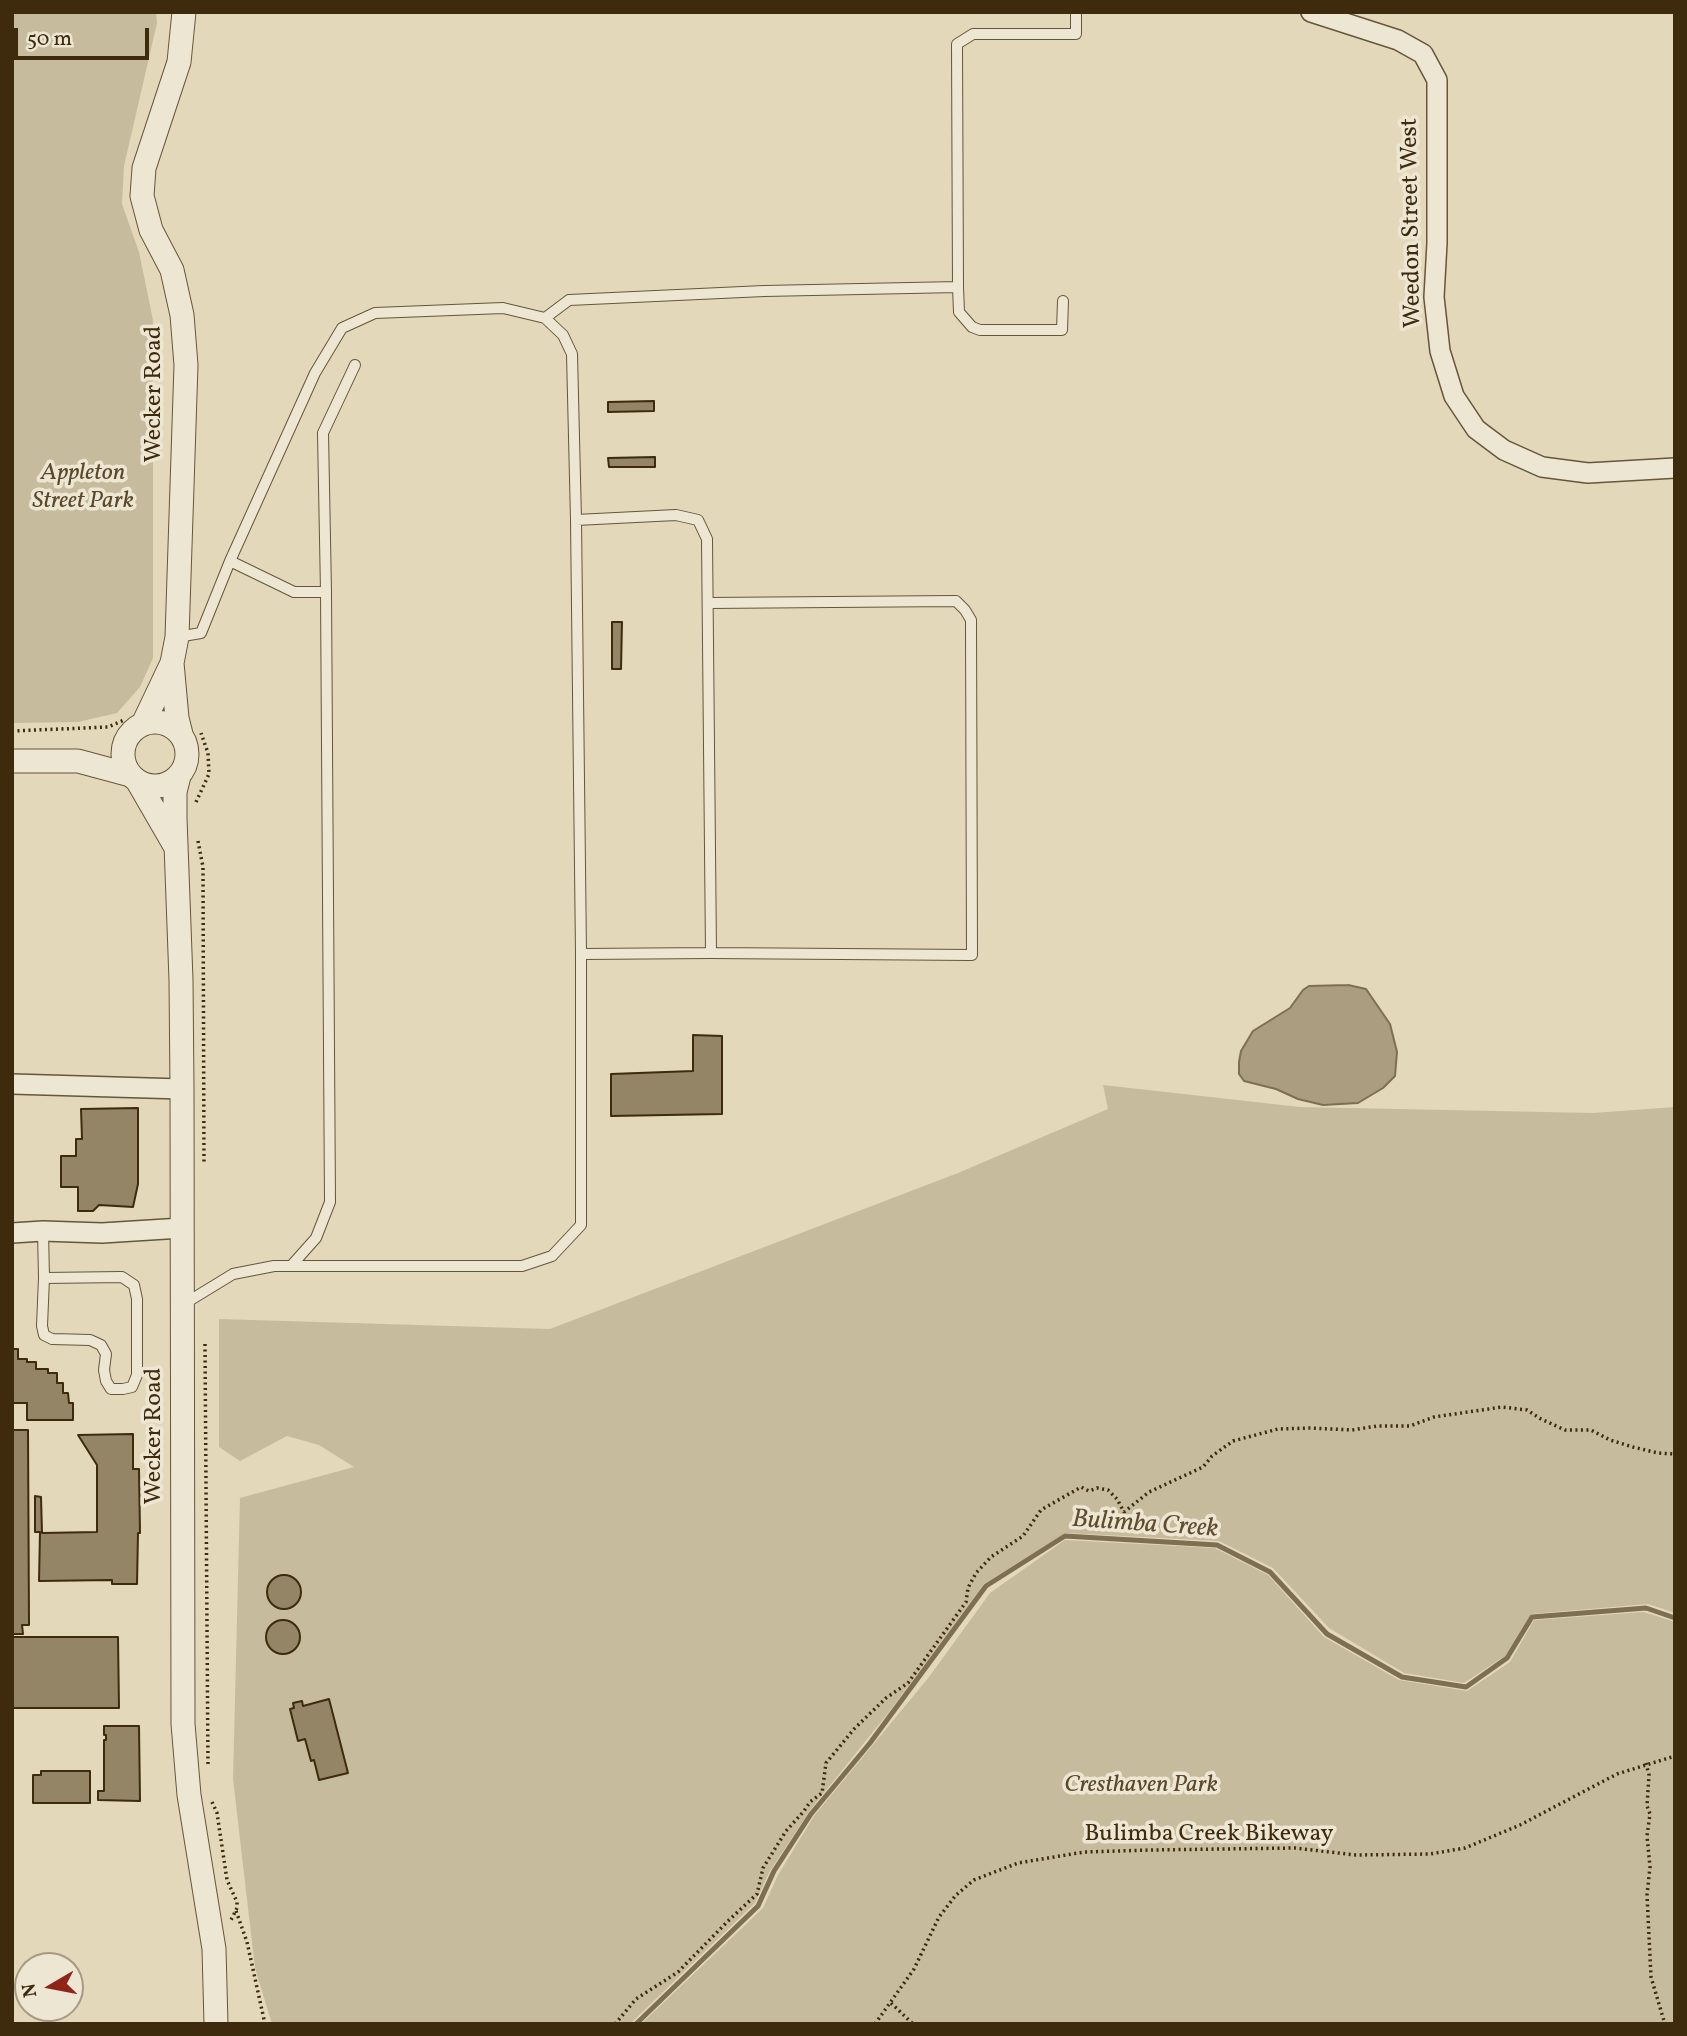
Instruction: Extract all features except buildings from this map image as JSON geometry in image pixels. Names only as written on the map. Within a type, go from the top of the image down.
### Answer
[{"type":"street","name":"Wecker Road","points":[[184,12],[179,62],[144,168],[142,196],[151,230],[172,270],[182,315],[186,365],[177,637],[172,663],[177,718],[188,756],[179,776],[176,792],[175,846],[181,980],[182,1089],[183,1724],[189,1795],[214,1949],[216,2018]]},
{"type":"street","name":"Weedon Street West","points":[[1311,12],[1398,40],[1423,54],[1437,80],[1437,243],[1434,297],[1440,351],[1454,396],[1476,429],[1504,450],[1542,467],[1588,473],[1675,468]]},
{"type":"street","name":"Wecker Road","points":[[172,663],[136,730],[124,746],[122,756],[125,766],[175,846]]},
{"type":"street","points":[[78,761],[105,750],[154,721],[173,727],[181,734]]},
{"type":"street","points":[[12,761],[78,761],[149,786],[160,787],[179,776]]},
{"type":"street","points":[[12,1084],[182,1089]]},
{"type":"street","points":[[12,1233],[102,1233],[182,1228]]},
{"type":"lane","points":[[1063,301],[1062,330],[980,330],[972,327],[959,313],[957,44],[973,34],[1076,34],[1076,12]]},
{"type":"lane","points":[[545,318],[569,300],[764,291],[957,287]]},
{"type":"lane","points":[[177,637],[201,633],[230,561],[315,373],[341,328],[375,313],[503,309],[545,318],[563,335],[572,354],[576,520],[581,1225],[552,1256],[522,1266],[274,1266],[233,1274],[182,1305]]},
{"type":"lane","points":[[291,1266],[316,1238],[330,1202],[323,433],[355,365]]},
{"type":"lane","points":[[576,520],[676,515],[698,520],[708,539],[711,953]]},
{"type":"lane","points":[[230,561],[294,592],[326,592]]},
{"type":"lane","points":[[580,954],[972,955],[971,620],[965,610],[956,601],[708,603]]},
{"type":"lane","points":[[43,1231],[44,1335],[52,1339],[90,1340],[101,1345],[106,1354],[106,1381],[111,1389],[132,1387],[138,1375],[137,1299],[134,1285],[122,1277],[44,1278]]},
{"type":"path","points":[[12,731],[84,728]]},
{"type":"path","points":[[615,2024],[636,1998],[678,1972],[757,1894],[763,1868],[786,1831],[810,1802],[822,1793],[826,1763],[854,1729],[887,1698],[908,1683],[965,1602],[968,1588],[976,1573],[991,1557],[1023,1536],[1041,1510],[1081,1487],[1089,1491],[1097,1488],[1108,1490],[1124,1512],[1149,1492],[1202,1467],[1233,1441],[1279,1429],[1352,1430],[1377,1426],[1410,1426],[1434,1417],[1502,1407],[1527,1410],[1565,1430],[1591,1430],[1610,1440],[1633,1447],[1675,1454]]},
{"type":"path","name":"Bulimba Creek Bikeway","points":[[875,2024],[914,1969],[939,1917],[956,1895],[974,1880],[1018,1863],[1084,1852],[1136,1850],[1295,1849],[1356,1855],[1430,1854],[1465,1847],[1520,1825],[1617,1774],[1675,1756]]},
{"type":"path","points":[[1646,1763],[1649,1775],[1647,1806],[1650,1814],[1647,1836],[1650,1867],[1647,1895],[1651,1977],[1663,2024]]},
{"type":"path","points":[[236,1911],[247,1942],[265,2024]]},
{"type":"path","points":[[891,2003],[914,2024]]},
{"type":"green space","name":"Appleton Street Park","points":[[12,12],[156,12],[157,23],[124,166],[122,204],[139,252],[153,320],[153,658],[140,687],[117,713],[78,722],[12,723]]},
{"type":"green space","points":[[1103,1085],[1300,1107],[1593,1113],[1675,1107],[1675,1613],[1648,1604],[1531,1614],[1505,1656],[1464,1683],[1404,1673],[1329,1628],[1273,1568],[1219,1541],[1066,1533],[984,1584],[889,1712],[811,1809],[770,1871],[755,1903],[630,2024],[272,2024],[255,1968],[233,1779],[240,1498],[354,1467],[319,1445],[287,1436],[240,1461],[219,1447],[219,1319],[550,1329],[958,1173],[1108,1109]]},
{"type":"green space","name":"Cresthaven Park","points":[[1065,1540],[1215,1548],[1268,1575],[1324,1637],[1399,1680],[1467,1691],[1510,1662],[1534,1620],[1644,1612],[1675,1622],[1675,2024],[641,2024],[763,1908],[778,1875],[814,1816],[929,1677],[990,1593]]},
{"type":"shaded area","points":[[1348,985],[1366,989],[1390,1024],[1397,1052],[1395,1076],[1383,1088],[1358,1103],[1323,1105],[1244,1081],[1239,1074],[1239,1062],[1241,1051],[1253,1031],[1290,1008],[1309,986]]},
{"type":"waterway","name":"Bulimba Creek","points":[[636,2024],[758,1906],[774,1871],[811,1814],[870,1743],[986,1586],[1065,1536],[1217,1545],[1270,1572],[1327,1634],[1402,1677],[1466,1687],[1507,1658],[1532,1617],[1646,1608],[1675,1618]]}]
